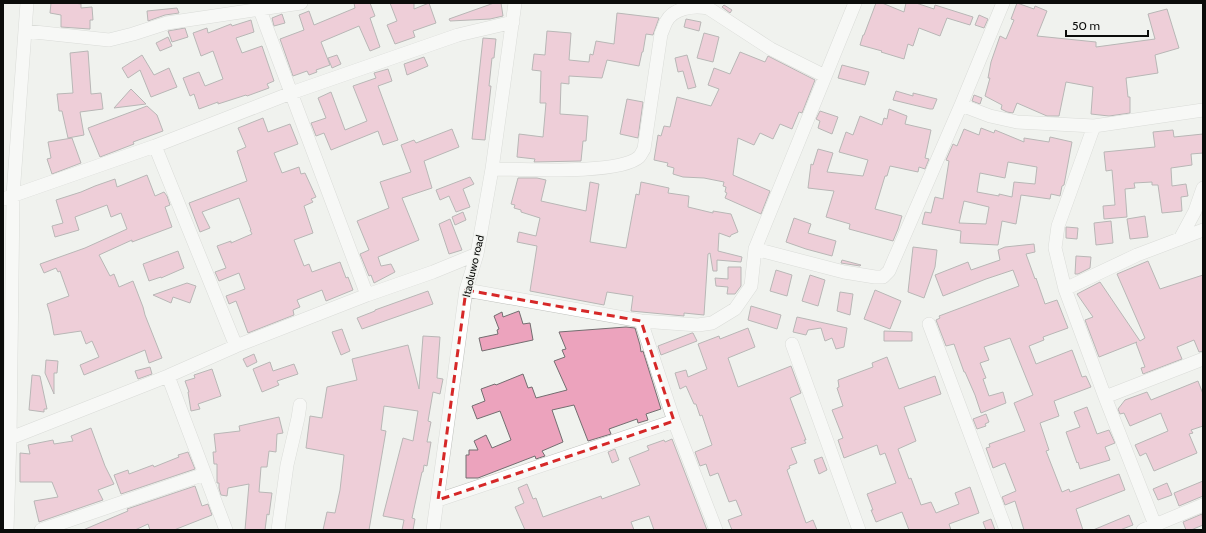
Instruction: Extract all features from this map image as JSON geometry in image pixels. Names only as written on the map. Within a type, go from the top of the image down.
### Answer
[{"type":"street","points":[[8,530],[8,197],[27,3]]},
{"type":"street","points":[[25,31],[109,40],[167,23],[301,3]]},
{"type":"street","name":"Itaoluwo road","points":[[433,530],[466,290],[477,254],[492,169],[515,3]]},
{"type":"street","points":[[466,290],[641,321],[698,325],[712,323],[735,309],[751,286],[755,249],[855,3]]},
{"type":"street","points":[[755,249],[844,272],[875,277],[883,276],[889,271],[961,105],[1003,3]]},
{"type":"street","points":[[492,169],[597,169],[630,162],[638,157],[644,149],[661,34],[666,21],[674,13],[684,8],[697,6],[708,8],[771,49],[825,76]]},
{"type":"street","points":[[260,10],[367,295]]},
{"type":"street","points":[[8,197],[155,146],[291,93],[458,35],[513,22]]},
{"type":"street","points":[[961,105],[990,116],[1017,122],[1094,126],[1203,110]]},
{"type":"street","points":[[1094,126],[1058,226],[1055,248],[1065,289],[1105,397],[1149,528],[1203,506]]},
{"type":"street","points":[[155,146],[236,346]]},
{"type":"street","points":[[1180,239],[1195,211],[1203,188]]},
{"type":"street","points":[[1065,289],[1137,255],[1203,230]]},
{"type":"street","points":[[7,439],[168,376],[236,346],[477,254]]},
{"type":"street","points":[[641,321],[674,421],[716,530]]},
{"type":"street","points":[[929,324],[1006,530]]},
{"type":"street","points":[[792,344],[859,530]]},
{"type":"street","points":[[1105,397],[1203,359]]},
{"type":"street","points":[[168,376],[226,530]]},
{"type":"street","points":[[278,530],[287,465],[300,404]]},
{"type":"street","points":[[438,500],[674,421]]},
{"type":"street","points":[[41,530],[205,474]]},
{"type":"highlighted area","points":[[466,290],[641,321],[674,421],[438,500]]},
{"type":"building","points":[[51,3],[74,3],[81,4],[81,8],[92,7],[93,20],[90,20],[90,29],[61,27],[61,15],[50,13]]},
{"type":"building","points":[[354,3],[370,3],[375,16],[370,18],[380,47],[370,51],[359,26],[321,42],[330,65],[316,70],[317,72],[309,75],[307,71],[293,76],[280,39],[304,30],[299,15],[309,11],[314,25],[355,8]]},
{"type":"building","points":[[390,3],[414,3],[414,9],[429,3],[436,23],[413,31],[415,37],[395,44],[387,25],[397,21]]},
{"type":"building","points":[[494,3],[501,3],[503,16],[490,19],[450,21],[449,19]]},
{"type":"building","points":[[876,3],[882,3],[904,12],[906,3],[916,3],[934,9],[935,5],[973,17],[970,25],[947,18],[940,36],[919,28],[913,46],[908,44],[904,59],[860,45]]},
{"type":"building","points":[[1017,3],[1034,9],[1035,6],[1047,11],[1037,36],[1096,42],[1096,47],[1155,39],[1148,14],[1167,9],[1179,48],[1155,55],[1158,73],[1126,78],[1128,97],[1130,97],[1130,113],[1109,116],[1091,114],[1093,87],[1066,82],[1059,116],[1047,116],[1017,103],[1013,113],[1007,112],[1001,109],[1002,105],[985,96],[990,78],[988,78],[991,62],[1000,36],[1006,39],[1014,20],[1011,19]]},
{"type":"building","points":[[724,5],[732,10],[730,13],[722,7]]},
{"type":"building","points":[[177,8],[179,13],[165,15],[148,21],[147,11]]},
{"type":"building","points":[[617,13],[659,18],[653,35],[646,34],[639,66],[607,60],[602,78],[569,76],[569,84],[561,83],[560,114],[588,116],[586,141],[583,141],[581,161],[534,162],[535,159],[517,157],[519,134],[543,137],[546,103],[540,103],[541,71],[532,70],[534,54],[545,55],[547,31],[571,33],[569,60],[589,62],[590,54],[593,55],[596,41],[614,44]]},
{"type":"building","points":[[282,14],[285,23],[274,26],[272,18]]},
{"type":"building","points":[[979,15],[988,19],[984,28],[975,25]]},
{"type":"building","points":[[686,19],[701,22],[699,31],[684,27]]},
{"type":"building","points":[[251,20],[254,32],[236,38],[242,53],[262,46],[274,81],[267,84],[269,88],[247,96],[246,95],[218,104],[218,102],[199,109],[194,94],[190,96],[183,78],[199,72],[205,86],[223,79],[213,51],[201,56],[193,33],[207,28],[208,33],[231,24],[232,26]]},
{"type":"building","points":[[185,28],[188,37],[172,42],[168,31]]},
{"type":"building","points":[[704,33],[719,37],[713,62],[697,58]]},
{"type":"building","points":[[168,37],[172,46],[160,51],[156,43]]},
{"type":"building","points":[[483,38],[496,39],[494,58],[492,58],[489,86],[491,86],[485,140],[472,139]]},
{"type":"building","points":[[88,51],[91,94],[101,93],[103,109],[80,112],[84,135],[68,138],[62,111],[59,111],[57,94],[73,93],[70,53]]},
{"type":"building","points":[[740,52],[765,62],[768,56],[815,80],[802,113],[799,112],[792,129],[780,124],[773,139],[760,133],[754,145],[738,138],[733,175],[770,191],[761,214],[725,198],[727,193],[725,192],[726,187],[723,186],[724,182],[704,178],[683,177],[673,174],[674,168],[667,166],[668,163],[654,160],[658,135],[661,136],[664,126],[670,127],[677,97],[711,106],[719,89],[708,85],[714,68],[730,74]]},
{"type":"building","points":[[142,55],[154,75],[169,68],[177,87],[151,97],[140,70],[128,78],[122,68]]},
{"type":"building","points":[[337,55],[341,64],[332,68],[328,58]]},
{"type":"building","points":[[687,55],[696,87],[688,89],[683,71],[678,72],[675,58]]},
{"type":"building","points":[[424,57],[428,66],[407,75],[404,64]]},
{"type":"building","points":[[842,65],[869,72],[865,85],[838,78]]},
{"type":"building","points":[[388,69],[392,81],[378,86],[398,140],[383,145],[378,131],[331,150],[324,133],[316,136],[311,123],[326,118],[318,98],[331,92],[345,130],[367,121],[353,86],[376,78],[374,73]]},
{"type":"building","points":[[131,89],[146,104],[114,108]]},
{"type":"building","points":[[896,91],[913,96],[913,93],[937,99],[933,109],[930,109],[893,100]]},
{"type":"building","points":[[974,95],[982,98],[980,104],[972,101]]},
{"type":"building","points":[[627,99],[643,102],[638,138],[620,134]]},
{"type":"building","points":[[147,106],[157,115],[163,131],[133,142],[134,144],[100,157],[88,128]]},
{"type":"building","points":[[889,109],[907,116],[905,124],[931,130],[925,158],[929,159],[925,169],[919,167],[918,172],[890,166],[887,176],[885,176],[875,209],[902,216],[893,241],[849,229],[850,224],[826,217],[834,191],[808,188],[811,164],[813,165],[818,149],[833,153],[827,172],[863,176],[868,160],[839,152],[846,132],[853,135],[860,116],[882,125],[884,118],[887,119]]},
{"type":"building","points":[[820,111],[838,117],[832,134],[818,128],[820,121],[816,119]]},
{"type":"building","points":[[263,118],[268,132],[290,124],[298,144],[274,153],[282,173],[299,167],[301,174],[305,173],[316,197],[311,199],[313,202],[304,206],[313,233],[294,240],[304,266],[309,264],[312,272],[340,262],[346,278],[348,277],[353,290],[326,301],[322,290],[297,300],[300,307],[293,310],[294,315],[248,333],[236,301],[229,304],[226,296],[245,289],[239,273],[219,281],[215,272],[226,268],[217,246],[231,241],[231,243],[252,234],[239,198],[202,212],[210,228],[200,232],[189,203],[247,181],[237,151],[246,147],[238,128]]},
{"type":"building","points":[[981,128],[994,133],[995,130],[1024,142],[1024,138],[1049,142],[1050,137],[1072,142],[1064,185],[1062,186],[1060,196],[1051,194],[1050,199],[1021,195],[1016,224],[1002,221],[998,245],[960,243],[961,231],[922,224],[925,212],[931,213],[935,197],[943,199],[949,161],[946,160],[953,144],[957,146],[964,129],[979,135]],"holes":[[[1008,162],[1037,167],[1035,184],[1014,182],[1012,197],[977,192],[980,173],[1005,178]],[[964,201],[989,207],[986,224],[959,223]]]},
{"type":"building","points":[[452,129],[459,147],[424,161],[432,188],[402,198],[419,240],[378,257],[381,266],[391,264],[395,272],[374,283],[371,275],[369,276],[360,254],[369,250],[357,221],[389,208],[380,182],[411,172],[401,145],[414,140],[416,143]]},
{"type":"building","points":[[1173,130],[1174,137],[1203,134],[1203,153],[1191,154],[1192,165],[1171,168],[1172,186],[1186,184],[1188,196],[1181,197],[1182,211],[1162,213],[1158,185],[1152,185],[1152,182],[1134,183],[1135,188],[1125,189],[1127,217],[1104,219],[1103,206],[1115,205],[1112,170],[1106,171],[1104,152],[1155,147],[1153,132]]},
{"type":"building","points":[[72,138],[81,163],[52,174],[47,159],[51,158],[48,142]]},
{"type":"building","points":[[147,175],[155,196],[164,192],[167,196],[170,205],[165,207],[172,227],[132,242],[132,240],[99,255],[110,276],[114,274],[119,287],[133,281],[162,358],[149,363],[145,350],[84,375],[80,365],[99,357],[92,341],[86,344],[81,331],[54,335],[47,304],[69,296],[60,271],[58,272],[56,268],[44,273],[40,264],[85,248],[127,229],[121,213],[111,217],[107,205],[75,217],[79,230],[55,237],[52,226],[63,223],[56,200],[115,179],[117,187]]},
{"type":"building","points":[[470,177],[474,184],[463,189],[470,207],[456,212],[449,196],[440,200],[436,190]]},
{"type":"building","points":[[518,178],[537,178],[546,180],[541,201],[586,211],[590,182],[599,184],[590,242],[626,248],[636,194],[639,195],[641,182],[669,188],[668,193],[689,196],[688,207],[713,213],[713,211],[731,214],[738,232],[730,237],[719,233],[718,251],[742,257],[741,262],[717,260],[717,271],[713,271],[710,253],[708,254],[704,315],[684,313],[684,316],[631,311],[633,296],[607,292],[604,305],[530,291],[537,246],[517,242],[519,232],[536,236],[540,218],[521,212],[521,210],[514,208],[515,205],[511,204]]},
{"type":"building","points":[[463,212],[466,220],[455,225],[452,217]]},
{"type":"building","points":[[1145,216],[1148,237],[1130,239],[1127,219]]},
{"type":"building","points":[[794,218],[811,224],[808,233],[836,241],[832,256],[786,242]]},
{"type":"building","points":[[450,219],[462,250],[449,254],[439,224]]},
{"type":"building","points":[[1111,221],[1113,243],[1096,245],[1094,223]]},
{"type":"building","points":[[1066,227],[1078,228],[1077,239],[1066,238]]},
{"type":"building","points":[[1034,244],[1035,252],[1026,254],[1045,304],[1057,300],[1068,328],[1043,337],[1044,340],[1029,346],[1036,364],[1072,350],[1082,377],[1086,376],[1091,387],[1054,401],[1059,416],[1040,423],[1049,450],[1046,451],[1062,492],[1069,489],[1070,492],[1119,474],[1125,490],[1076,509],[1083,530],[1024,530],[1015,501],[1005,505],[1002,497],[1016,491],[1005,463],[993,468],[986,448],[990,447],[989,444],[1025,431],[1014,403],[1033,395],[1010,338],[984,347],[989,360],[980,363],[986,378],[983,379],[989,396],[1003,392],[1006,403],[981,413],[954,344],[946,346],[936,320],[940,318],[939,316],[1019,286],[1013,270],[943,296],[935,275],[968,262],[971,270],[1000,260],[998,250],[1005,247]]},
{"type":"building","points":[[913,247],[937,250],[935,267],[924,298],[908,292]]},
{"type":"building","points":[[178,251],[184,268],[161,278],[149,281],[143,264]]},
{"type":"building","points":[[1076,256],[1091,257],[1090,268],[1075,274]]},
{"type":"building","points":[[842,260],[861,265],[841,263]]},
{"type":"building","points":[[1148,261],[1160,289],[1203,275],[1203,351],[1199,352],[1194,340],[1177,347],[1182,359],[1143,374],[1141,368],[1145,367],[1136,343],[1137,342],[1099,357],[1085,320],[1093,317],[1077,294],[1100,282],[1140,341],[1145,338],[1117,274]]},
{"type":"building","points":[[728,267],[741,267],[741,286],[735,294],[727,294],[728,287],[716,286],[715,278],[728,279]]},
{"type":"building","points":[[776,270],[792,275],[787,296],[770,291]]},
{"type":"building","points":[[810,275],[825,280],[818,306],[802,301]]},
{"type":"building","points":[[187,283],[196,286],[190,303],[173,297],[171,303],[153,295]]},
{"type":"building","points":[[875,290],[901,301],[890,329],[864,319]]},
{"type":"building","points":[[428,291],[433,304],[362,329],[357,318]]},
{"type":"building","points":[[840,292],[853,294],[850,315],[837,311]]},
{"type":"building","points":[[751,306],[781,315],[777,329],[748,320]]},
{"type":"building","points":[[519,311],[523,324],[530,323],[533,340],[482,351],[479,338],[498,334],[497,330],[499,329],[494,316],[502,312],[503,317]]},
{"type":"building","points":[[797,317],[847,328],[844,347],[836,349],[832,338],[825,341],[821,328],[808,330],[806,335],[793,332]]},
{"type":"building","points":[[626,327],[635,328],[641,352],[643,351],[661,409],[646,414],[648,420],[638,423],[637,419],[609,429],[611,434],[588,441],[574,405],[552,410],[563,442],[542,451],[545,456],[536,459],[535,456],[478,478],[466,478],[466,455],[469,455],[469,450],[478,450],[474,441],[486,435],[492,448],[511,440],[500,411],[477,419],[472,406],[485,401],[481,389],[495,384],[496,385],[523,374],[528,388],[532,387],[536,398],[567,390],[554,361],[565,357],[562,350],[566,349],[559,332]]},
{"type":"building","points":[[748,328],[755,347],[728,358],[738,387],[791,366],[801,393],[790,398],[806,443],[791,448],[797,463],[789,466],[790,468],[787,470],[806,523],[813,520],[817,530],[732,530],[728,520],[742,515],[736,500],[729,502],[718,473],[710,476],[706,464],[700,466],[695,452],[712,445],[702,415],[700,416],[696,404],[694,404],[686,386],[680,389],[675,373],[686,370],[688,377],[707,369],[698,344],[719,336],[720,339]]},
{"type":"building","points":[[342,329],[350,351],[341,355],[332,332]]},
{"type":"building","points":[[884,331],[912,332],[912,341],[884,341]]},
{"type":"building","points":[[692,333],[697,341],[661,355],[658,346]]},
{"type":"building","points":[[423,336],[440,337],[437,378],[443,379],[440,394],[433,392],[428,421],[431,422],[427,442],[431,442],[427,466],[424,465],[412,518],[415,519],[413,530],[402,530],[404,520],[383,516],[403,438],[413,441],[418,411],[384,406],[381,430],[386,431],[369,530],[323,530],[327,512],[335,513],[340,490],[344,455],[306,448],[310,416],[322,418],[327,387],[357,380],[352,359],[408,345],[419,389]]},
{"type":"building","points":[[254,354],[257,362],[247,367],[243,359]]},
{"type":"building","points":[[887,357],[899,389],[935,376],[941,394],[904,407],[916,441],[898,449],[909,479],[911,478],[921,505],[931,502],[936,513],[959,504],[955,493],[970,487],[979,513],[949,524],[951,530],[909,530],[902,512],[876,522],[867,494],[896,483],[885,453],[880,455],[877,445],[844,458],[838,440],[843,438],[832,410],[843,406],[837,388],[839,387],[838,380],[873,367],[872,363]]},
{"type":"building","points":[[46,360],[58,361],[57,373],[54,373],[54,394],[45,373]]},
{"type":"building","points":[[270,362],[273,371],[294,364],[298,374],[277,381],[279,385],[262,392],[253,369]]},
{"type":"building","points":[[150,367],[152,374],[138,379],[135,371]]},
{"type":"building","points":[[212,369],[221,396],[198,404],[200,409],[191,411],[189,392],[185,381],[195,378],[194,375]]},
{"type":"building","points":[[32,375],[40,376],[47,409],[44,409],[44,412],[29,410]]},
{"type":"building","points":[[1198,381],[1203,394],[1203,426],[1191,430],[1193,433],[1189,434],[1197,453],[1154,471],[1146,453],[1140,456],[1135,445],[1168,431],[1161,413],[1130,426],[1124,413],[1120,414],[1118,409],[1125,400],[1147,392],[1151,400]]},
{"type":"building","points":[[1087,407],[1097,434],[1109,430],[1115,443],[1105,447],[1110,460],[1080,469],[1066,432],[1080,427],[1074,412]]},
{"type":"building","points":[[986,414],[989,422],[985,424],[986,426],[977,429],[973,419]]},
{"type":"building","points":[[279,417],[283,433],[277,434],[276,452],[269,451],[267,467],[261,467],[259,492],[272,493],[265,530],[245,530],[249,484],[228,488],[227,496],[221,495],[219,483],[217,483],[217,464],[214,464],[213,452],[216,452],[214,434],[240,431],[239,426]]},
{"type":"building","points":[[91,428],[105,466],[114,484],[98,490],[103,500],[39,522],[34,501],[58,497],[52,482],[20,482],[20,453],[30,454],[28,445],[53,440],[54,444],[73,441],[71,436]]},
{"type":"building","points":[[672,439],[707,530],[654,530],[649,516],[631,522],[634,530],[525,530],[515,507],[524,503],[518,488],[527,484],[533,499],[536,498],[543,517],[601,496],[602,499],[640,485],[629,458],[649,450],[647,446]]},
{"type":"building","points":[[615,449],[619,460],[612,463],[608,452]]},
{"type":"building","points":[[188,452],[195,469],[121,494],[114,475],[128,470],[129,474],[153,465],[154,467],[179,457],[178,455]]},
{"type":"building","points":[[822,457],[827,470],[819,474],[814,460]]},
{"type":"building","points":[[1203,481],[1203,496],[1179,506],[1174,493]]},
{"type":"building","points":[[1167,483],[1172,495],[1158,500],[1153,489]]},
{"type":"building","points":[[195,486],[202,506],[208,504],[212,515],[174,530],[150,530],[148,524],[135,530],[83,530],[128,511],[127,509]]},
{"type":"building","points":[[1202,514],[1203,525],[1191,530],[1186,530],[1183,522]]},
{"type":"building","points":[[1129,515],[1133,525],[1120,530],[1093,530]]},
{"type":"building","points":[[991,519],[995,530],[986,530],[983,522]]}]
